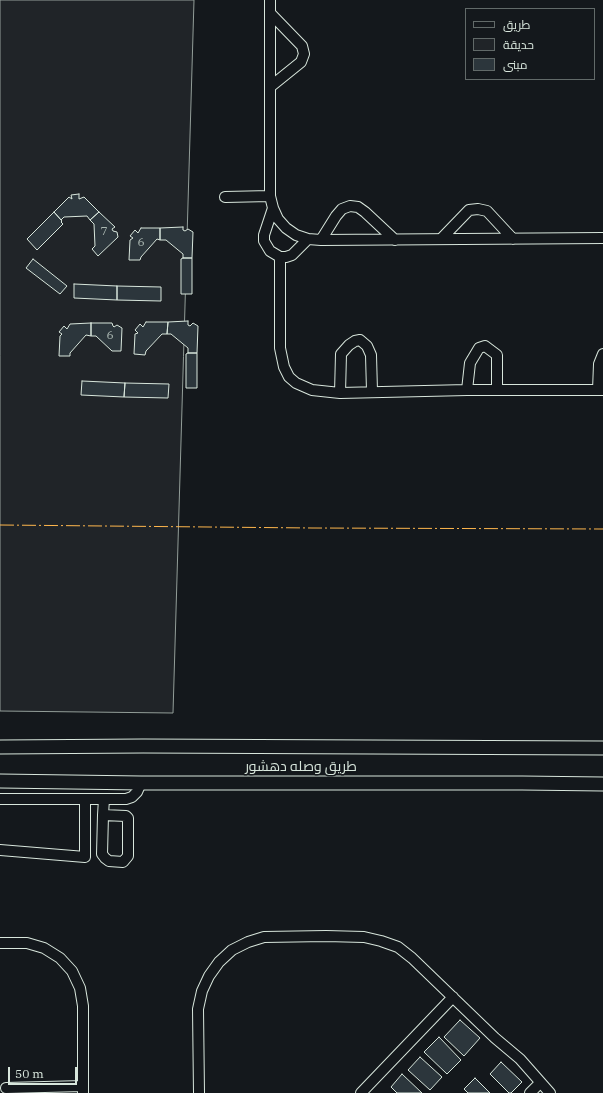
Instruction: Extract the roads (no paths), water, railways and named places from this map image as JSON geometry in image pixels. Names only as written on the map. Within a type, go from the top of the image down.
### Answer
[{"type":"main road","name":"طريق وصله دهشور","points":[[0,747],[150,746],[603,748]]},
{"type":"main road","name":"طريق وصله دهشور","points":[[0,781],[141,783],[603,784]]},
{"type":"street","points":[[270,0],[270,196],[278,219],[286,228],[296,235],[308,239],[321,240],[603,238]]},
{"type":"street","points":[[270,87],[301,62],[304,54],[302,46],[271,14]]},
{"type":"street","points":[[225,197],[270,196]]},
{"type":"street","points":[[321,240],[336,216],[342,209],[350,206],[358,207],[365,212],[395,240]]},
{"type":"street","points":[[273,208],[264,235],[264,241],[270,252],[280,257],[292,255],[308,239]]},
{"type":"street","points":[[441,239],[469,210],[478,208],[487,211],[513,239]]},
{"type":"street","points":[[280,257],[280,348],[284,367],[289,376],[296,383],[312,390],[340,393],[372,391],[601,390],[599,364],[603,354]]},
{"type":"street","points":[[340,393],[341,354],[348,345],[360,340],[367,346],[371,355],[372,391]]},
{"type":"street","points":[[467,390],[470,362],[479,348],[486,346],[497,355],[497,390]]},
{"type":"street","points":[[0,799],[126,799],[132,797],[137,792],[141,783]]},
{"type":"street","points":[[85,799],[85,857]]},
{"type":"street","points":[[103,815],[128,817],[128,856],[123,862],[109,861],[103,856],[102,852],[103,815],[104,799]]},
{"type":"street","points":[[0,850],[85,857],[103,856]]},
{"type":"street","points":[[199,1093],[198,1009],[202,992],[209,976],[219,962],[232,950],[248,942],[264,937],[289,936],[364,937],[381,940],[398,947],[412,958],[495,1038],[520,1059],[550,1093]]},
{"type":"street","points":[[0,943],[27,943],[44,948],[60,958],[72,971],[80,988],[83,1006],[83,1089],[6,1088]]},
{"type":"street","points":[[361,1093],[453,997]]},
{"type":"street","points":[[530,1093],[540,1083]]}]
